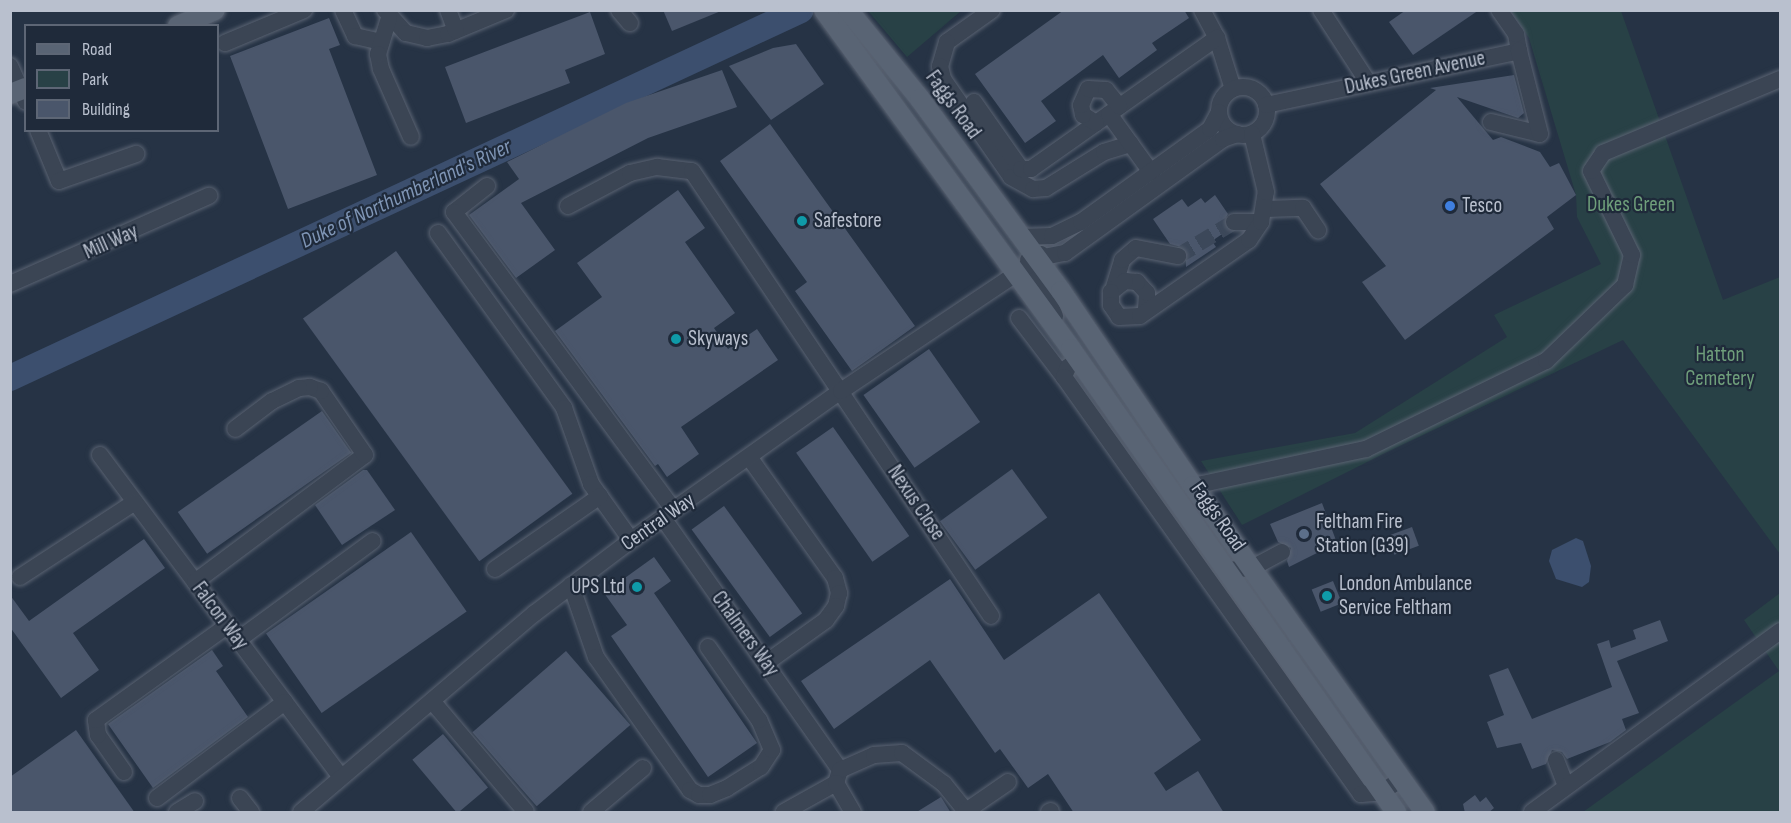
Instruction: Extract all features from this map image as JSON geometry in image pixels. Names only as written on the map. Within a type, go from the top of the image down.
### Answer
[{"type":"main road","points":[[183,24],[215,10]]},
{"type":"main road","name":"Faggs Road","points":[[824,10],[868,66],[999,250],[1024,264],[1061,291],[1192,486],[1420,805]]},
{"type":"main road","name":"Faggs Road","points":[[848,10],[884,53],[1020,237],[1024,264],[1075,354],[1395,812]]},
{"type":"main road","points":[[971,170],[1024,264]]},
{"type":"street","points":[[225,43],[304,10]]},
{"type":"street","points":[[343,10],[355,36],[381,42]]},
{"type":"street","points":[[448,10],[456,31]]},
{"type":"street","points":[[387,14],[406,33],[427,38],[456,31],[506,10]]},
{"type":"street","points":[[619,10],[630,23]]},
{"type":"street","points":[[992,10],[947,42],[940,66],[943,79],[1019,184],[1047,188],[1104,152],[1131,144]]},
{"type":"street","points":[[1202,10],[1217,38],[1233,90]]},
{"type":"street","points":[[1321,10],[1368,82]]},
{"type":"street","points":[[1491,122],[1540,134],[1516,34],[1499,10]]},
{"type":"street","points":[[387,14],[381,42],[381,69],[411,137]]},
{"type":"street","points":[[974,102],[1021,169],[1043,162],[1217,38]]},
{"type":"street","name":"Dukes Green Avenue","points":[[1266,105],[1519,51]]},
{"type":"street","points":[[10,66],[20,93]]},
{"type":"street","points":[[1192,486],[1366,449],[1545,361],[1625,285],[1632,255],[1591,171],[1604,153],[1780,79]]},
{"type":"street","points":[[1250,88],[1266,105],[1266,119],[1244,134],[1223,139],[1065,253],[1024,264],[1210,129],[1223,99],[1233,90],[1250,88]]},
{"type":"street","points":[[1178,256],[1136,248],[1122,260],[1111,305],[1119,316],[1134,319],[1250,240],[1263,216],[1261,160],[1244,134],[1223,125],[1219,112]]},
{"type":"street","points":[[1108,114],[1151,172]]},
{"type":"street","points":[[39,132],[59,181],[136,154]]},
{"type":"street","name":"Nexus Close","points":[[568,206],[630,173],[657,167],[692,171],[991,616]]},
{"type":"street","name":"Chalmers Way","points":[[487,186],[454,212],[668,514],[766,663],[828,751],[853,813]]},
{"type":"street","name":"Mill Way","points":[[10,284],[114,241],[209,196]]},
{"type":"street","points":[[1234,222],[1303,208],[1318,230]]},
{"type":"street","points":[[1020,237],[1041,238],[1081,222]]},
{"type":"street","points":[[438,233],[564,408],[591,484],[631,540]]},
{"type":"street","points":[[1061,291],[1058,273],[1065,253]]},
{"type":"street","name":"Central Way","points":[[301,813],[571,585],[841,391],[1024,264]]},
{"type":"street","points":[[1114,287],[1125,281],[1172,284],[1191,279]]},
{"type":"street","points":[[1137,282],[1147,292],[1146,309]]},
{"type":"street","points":[[1019,318],[1064,377],[1361,794],[1382,792],[1401,779]]},
{"type":"street","points":[[1064,377],[1075,354]]},
{"type":"street","points":[[195,582],[365,455],[321,391],[310,387],[299,387],[272,400],[235,429]]},
{"type":"street","name":"Falcon Way","points":[[100,455],[341,777]]},
{"type":"street","points":[[749,457],[835,578],[839,593],[836,606],[826,620],[766,663]]},
{"type":"street","points":[[495,569],[600,496]]},
{"type":"street","points":[[20,577],[135,502]]},
{"type":"street","points":[[238,640],[374,541]]},
{"type":"street","points":[[1225,570],[1252,568],[1282,552]]},
{"type":"street","points":[[571,585],[596,657],[690,790],[710,795],[761,767],[772,750],[759,720],[708,647]]},
{"type":"street","points":[[124,772],[98,735],[96,720],[227,626]]},
{"type":"street","points":[[1532,813],[1780,632]]},
{"type":"street","points":[[432,701],[526,813]]},
{"type":"street","points":[[157,798],[285,702]]},
{"type":"street","points":[[784,813],[838,776],[874,755],[902,753],[944,784],[967,812],[1008,782]]},
{"type":"street","points":[[1556,760],[1566,786]]},
{"type":"street","points":[[591,813],[643,768]]},
{"type":"street","points":[[240,798],[251,813]]},
{"type":"street","points":[[177,813],[195,801]]},
{"type":"street","points":[[1395,812],[1420,805]]},
{"type":"green space","points":[[868,11],[961,11],[907,57]]},
{"type":"green space","name":"Dukes Green","points":[[1511,11],[1621,11],[1723,300],[1780,277],[1780,554],[1623,340],[1387,452],[1242,525],[1201,461],[1355,433],[1507,337],[1494,315],[1601,264],[1577,217],[1576,195],[1529,38]]},
{"type":"green space","points":[[1780,593],[1780,812],[1583,812],[1779,671],[1744,620]]},
{"type":"water","points":[[1576,538],[1583,541],[1591,566],[1589,582],[1582,587],[1556,579],[1549,561],[1552,550]]},
{"type":"building","points":[[663,10],[721,10],[721,11],[672,31]]},
{"type":"building","points":[[1064,10],[1184,10],[1189,18],[1152,43],[1157,50],[1119,78],[1103,55],[1041,101],[1056,121],[1025,143],[975,74]]},
{"type":"building","points":[[1406,10],[1479,10],[1413,55],[1389,22]]},
{"type":"building","points":[[590,12],[605,54],[565,70],[570,83],[466,123],[445,67]]},
{"type":"building","points":[[329,18],[340,45],[329,49],[377,175],[288,209],[230,56]]},
{"type":"building","points":[[796,44],[824,84],[771,120],[729,66],[773,48]]},
{"type":"building","points":[[722,70],[737,107],[648,138],[521,203],[555,250],[516,278],[469,215],[519,179],[507,162],[626,103]]},
{"type":"building","name":"Tesco","points":[[1514,75],[1524,113],[1518,118],[1457,97],[1493,140],[1501,137],[1540,152],[1550,167],[1559,163],[1576,195],[1547,217],[1554,229],[1405,340],[1362,282],[1386,266],[1320,184],[1436,90],[1430,88]]},
{"type":"building","name":"Safestore","points":[[770,124],[915,326],[852,371],[795,291],[807,282],[720,161]]},
{"type":"building","points":[[678,190],[705,228],[685,242],[735,313],[714,328],[728,349],[757,329],[778,360],[681,427],[699,454],[667,477],[658,464],[655,466],[555,331],[602,297],[577,263]]},
{"type":"building","points":[[1215,195],[1228,214],[1224,221],[1228,230],[1212,241],[1216,247],[1186,267],[1185,248],[1170,244],[1153,219],[1182,199],[1188,207],[1201,198],[1205,203]]},
{"type":"building","points":[[396,251],[572,494],[479,561],[303,319]]},
{"type":"building","points":[[929,349],[980,422],[915,468],[863,395]]},
{"type":"building","points":[[322,411],[351,453],[207,554],[178,512]]},
{"type":"building","points":[[833,427],[909,536],[872,562],[796,453]]},
{"type":"building","points":[[1012,469],[1047,518],[975,570],[940,521]]},
{"type":"building","points":[[363,470],[367,470],[395,510],[342,545],[315,505]]},
{"type":"building","name":"Feltham Fire Station (G39)","points":[[1322,503],[1337,543],[1289,567],[1287,561],[1291,548],[1278,542],[1270,524]]},
{"type":"building","points":[[724,506],[802,614],[770,637],[692,530]]},
{"type":"building","points":[[1412,527],[1419,546],[1394,555],[1388,536]]},
{"type":"building","points":[[411,532],[467,611],[322,713],[266,634]]},
{"type":"building","points":[[144,539],[165,568],[73,633],[99,670],[61,698],[10,627],[10,595],[29,621]]},
{"type":"building","points":[[654,557],[671,581],[654,593],[757,743],[708,777],[611,636],[627,625],[604,593]]},
{"type":"building","points":[[950,579],[1004,660],[1099,593],[1201,740],[1154,773],[1166,791],[1198,771],[1224,813],[1074,813],[1048,774],[1028,788],[1000,749],[995,753],[930,660],[834,729],[801,681]]},
{"type":"building","name":"London Ambulance Service Feltham","points":[[1333,581],[1342,603],[1321,612],[1312,590]]},
{"type":"building","points":[[1660,620],[1668,641],[1617,661],[1639,713],[1622,719],[1626,730],[1610,742],[1567,759],[1562,752],[1552,750],[1546,764],[1532,769],[1521,743],[1497,748],[1487,722],[1504,715],[1489,675],[1508,668],[1532,719],[1612,687],[1597,644],[1609,640],[1611,648],[1636,639],[1633,630]]},
{"type":"building","points":[[212,650],[223,666],[216,671],[248,717],[153,788],[108,724]]},
{"type":"building","points":[[566,651],[630,725],[537,806],[472,732]]},
{"type":"building","points":[[76,730],[135,813],[10,813],[10,777]]},
{"type":"building","points":[[443,734],[488,788],[456,812],[412,760]]},
{"type":"building","points":[[1475,795],[1480,802],[1486,797],[1494,808],[1488,813],[1465,813],[1463,804]]},
{"type":"building","points":[[941,797],[951,813],[915,813]]},
{"type":"waterway","name":"Duke of Northumberland's River","points":[[10,378],[801,10]]},
{"type":"tunnel","points":[[1178,256],[1234,222]]},
{"type":"place","name":"Tesco","points":[[1450,206]]},
{"type":"place","name":"Safestore","points":[[802,221]]},
{"type":"place","name":"Skyways","points":[[676,339]]},
{"type":"place","name":"Feltham Fire Station (G39)","points":[[1304,534]]},
{"type":"place","name":"UPS Ltd","points":[[637,587]]},
{"type":"place","name":"London Ambulance Service Feltham","points":[[1327,596]]},
{"type":"park label","name":"Hatton Cemetery","points":[[1720,367]]}]
